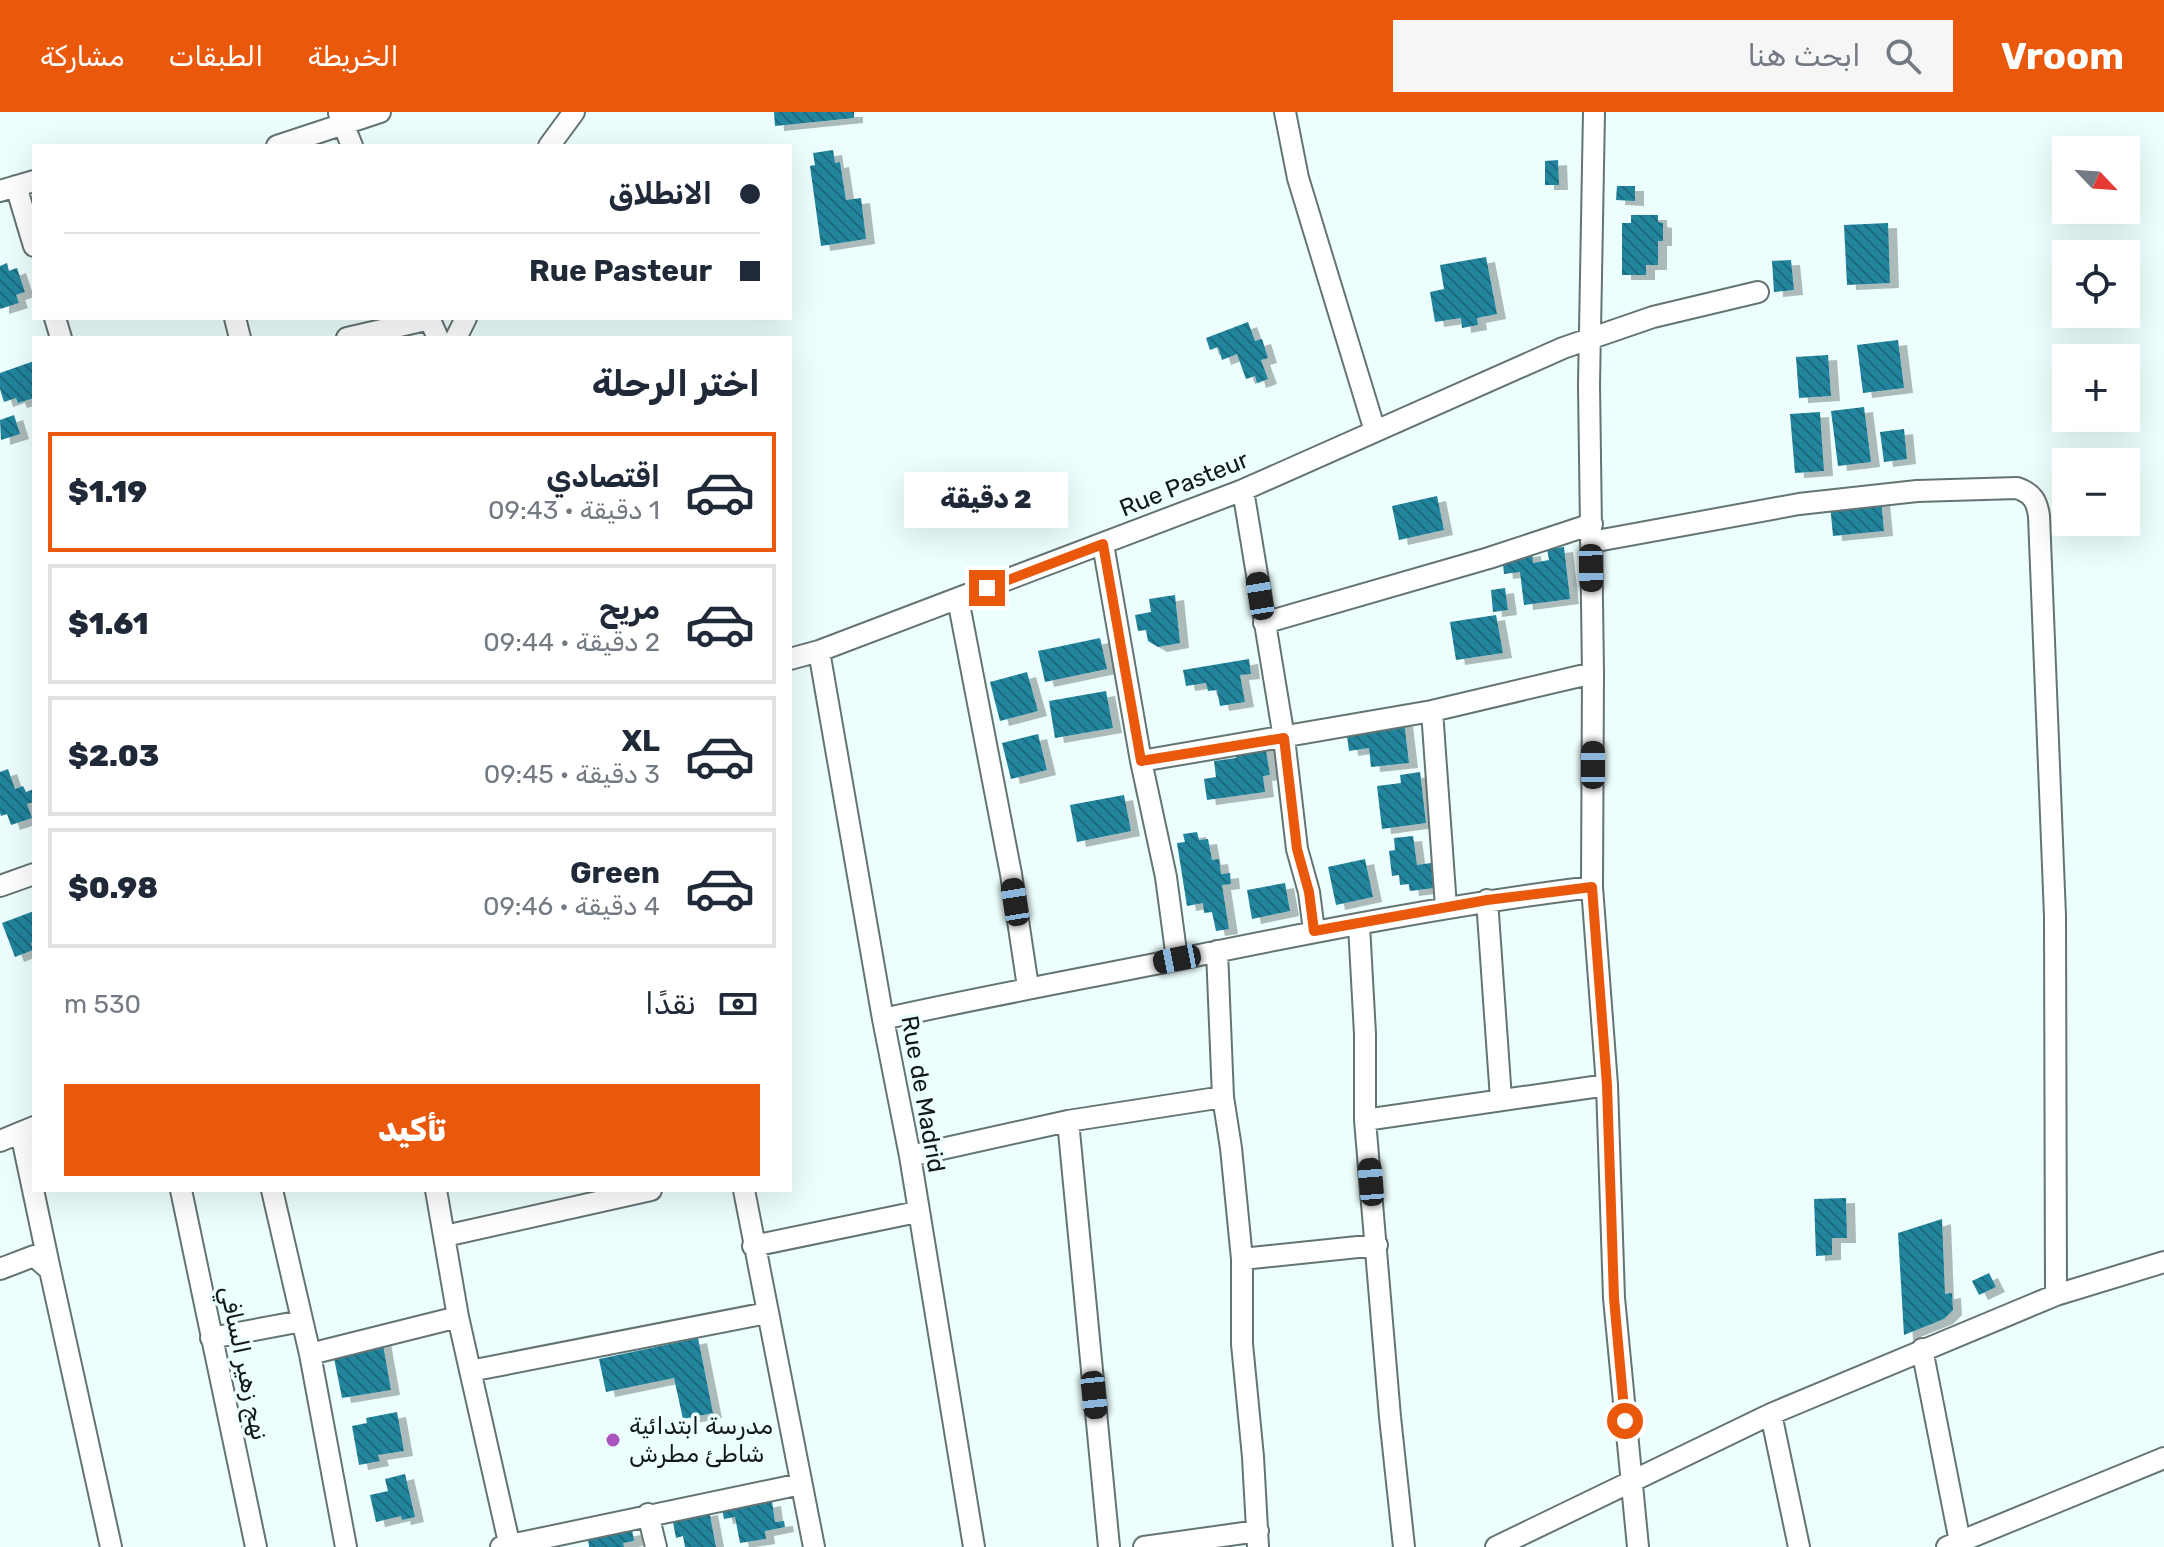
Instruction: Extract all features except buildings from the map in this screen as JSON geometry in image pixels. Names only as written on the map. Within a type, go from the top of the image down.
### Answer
[{"type":"street","points":[[282,144],[341,118],[380,112]]},
{"type":"street","points":[[550,144],[574,112]]},
{"type":"street","points":[[1285,112],[1298,178],[1375,431]]},
{"type":"street","points":[[1594,112],[1590,338],[1592,887],[1607,1085],[1614,1298],[1638,1547]]},
{"type":"street","points":[[341,118],[351,144]]},
{"type":"street","points":[[17,186],[32,239]]},
{"type":"street","name":"Rue Pasteur","points":[[792,658],[819,651],[1243,490],[1590,338],[1653,317],[1758,292]]},
{"type":"street","points":[[355,336],[421,320]]},
{"type":"street","points":[[1264,623],[1489,558],[1591,533],[1917,491],[2017,488],[2027,491],[2038,507],[2040,530],[2055,916],[2056,1295]]},
{"type":"street","points":[[1243,490],[1284,738],[1297,849],[1309,892],[1314,931]]},
{"type":"street","points":[[1103,544],[1141,761],[1166,877],[1177,959]]},
{"type":"street","points":[[958,599],[1011,874],[1028,987]]},
{"type":"street","name":"Rue de Madrid","points":[[819,651],[910,1156],[974,1547]]},
{"type":"street","points":[[1141,761],[1432,711],[1593,673]]},
{"type":"street","points":[[1432,711],[1446,907]]},
{"type":"street","points":[[0,886],[32,875]]},
{"type":"street","points":[[883,1019],[1314,931],[1487,900],[1592,887]]},
{"type":"street","points":[[1487,900],[1501,1099]]},
{"type":"street","points":[[1359,925],[1365,1034],[1365,1120],[1404,1547]]},
{"type":"street","points":[[1144,1547],[1258,1539],[1242,1344],[1242,1259],[1223,1097],[1217,951]]},
{"type":"street","points":[[1365,1120],[1607,1085]]},
{"type":"street","points":[[910,1156],[1068,1121],[1223,1097]]},
{"type":"street","points":[[1068,1121],[1109,1547]]},
{"type":"street","points":[[0,1141],[28,1130],[32,1155]]},
{"type":"street","points":[[38,1192],[50,1270],[111,1547]]},
{"type":"street","name":"نهج زهير السافي","points":[[181,1192],[256,1547]]},
{"type":"street","points":[[272,1192],[310,1354],[346,1547]]},
{"type":"street","points":[[436,1192],[458,1317],[507,1546],[801,1484]]},
{"type":"street","points":[[445,1236],[642,1192]]},
{"type":"street","points":[[744,1192],[814,1547]]},
{"type":"street","points":[[753,1246],[917,1212]]},
{"type":"street","points":[[1242,1259],[1377,1245]]},
{"type":"street","points":[[0,1269],[34,1256],[50,1270]]},
{"type":"street","points":[[1496,1547],[1771,1414],[1922,1349],[2056,1295],[2164,1262]]},
{"type":"street","points":[[470,1371],[767,1313]]},
{"type":"street","points":[[310,1354],[458,1317]]},
{"type":"street","points":[[211,1338],[302,1321]]},
{"type":"street","points":[[1922,1349],[1956,1545],[2164,1458]]},
{"type":"street","points":[[1771,1414],[1799,1547]]},
{"type":"street","points":[[648,1514],[656,1547]]},
{"type":"place","name":"مدرسة ابتدائية شاطئ مطرش","points":[[613,1440]]},
{"type":"route","points":[[987,588],[1103,544],[1141,761],[1284,738],[1297,849],[1309,892],[1314,931],[1487,900],[1592,887],[1607,1085],[1614,1298],[1625,1421]]}]
